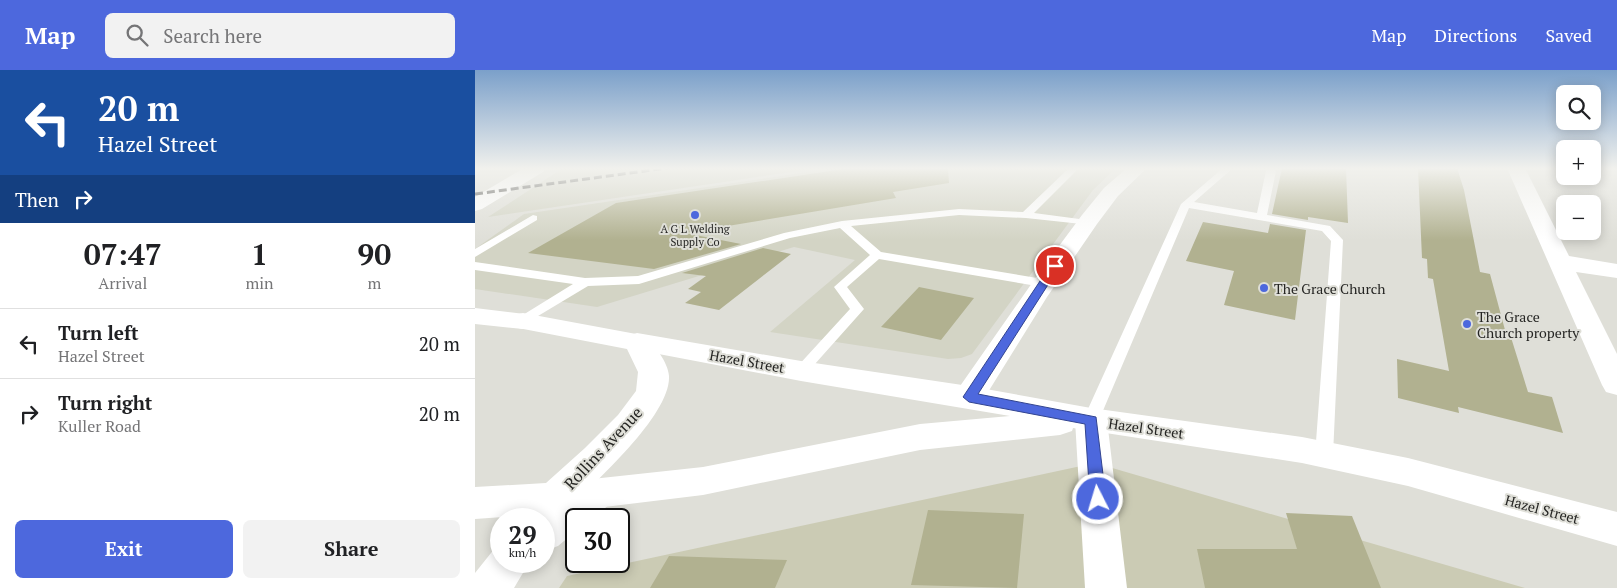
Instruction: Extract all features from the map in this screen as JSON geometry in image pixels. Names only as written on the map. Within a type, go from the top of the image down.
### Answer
[{"type":"main road","points":[[475,205],[496,192]]},
{"type":"main road","points":[[969,397],[1043,283],[1112,192]]},
{"type":"main road","points":[[1527,192],[1617,385]]},
{"type":"main road","points":[[1560,262],[1617,271]]},
{"type":"main road","name":"Hazel Street","points":[[475,316],[523,321],[801,371],[969,397],[1091,420],[1324,455],[1408,472],[1617,529]]},
{"type":"main road","name":"Rollins Avenue","points":[[555,498],[632,422],[649,398],[654,377],[648,359],[637,342]]},
{"type":"main road","points":[[475,503],[555,498],[703,481],[920,437],[1091,420],[1105,588]]},
{"type":"main road","name":"Rollins Avenue","points":[[555,526],[596,494]]},
{"type":"main road","points":[[489,588],[501,573]]},
{"type":"lane","points":[[1026,215],[1049,192]]},
{"type":"lane","points":[[1091,420],[1186,204],[1200,192]]},
{"type":"lane","points":[[1261,217],[1266,192]]},
{"type":"lane","points":[[1186,204],[1326,228],[1337,240],[1324,455]]},
{"type":"lane","points":[[475,266],[585,282],[639,280],[788,235],[843,224],[959,212],[1026,215],[1087,223]]},
{"type":"lane","points":[[475,254],[533,218]]},
{"type":"lane","points":[[843,224],[877,255],[1043,283]]},
{"type":"lane","points":[[801,371],[857,309],[840,288],[877,255]]},
{"type":"lane","points":[[523,321],[585,282]]},
{"type":"shaded area","points":[[526,192],[655,192],[488,217]]},
{"type":"shaded area","points":[[671,192],[1091,192],[972,354],[961,358],[948,359],[770,332],[855,260],[794,247],[597,307],[475,289],[475,249],[524,214]]},
{"type":"green space","points":[[1095,463],[1525,588],[559,588],[567,576],[581,573],[630,573],[630,563]]},
{"type":"building","name":"A G L Welding Supply Co","points":[[688,192],[893,192],[896,198],[685,233],[741,244],[654,269],[528,253],[616,203]]},
{"type":"building","points":[[1277,192],[1347,192],[1348,223],[1308,217],[1308,220],[1272,214]]},
{"type":"building","points":[[1419,192],[1464,192],[1480,272],[1490,274],[1505,330],[1509,331],[1528,392],[1552,397],[1563,433],[1458,407],[1459,413],[1398,398],[1397,359],[1449,371],[1433,279],[1428,278],[1427,259],[1422,258]]},
{"type":"building","name":"The Grace Church","points":[[1203,222],[1268,233],[1270,224],[1306,230],[1295,320],[1224,305],[1234,271],[1186,261]]},
{"type":"building","points":[[763,248],[791,254],[719,310],[685,303],[701,292],[688,289],[706,276],[682,273]]},
{"type":"building","points":[[919,287],[974,298],[941,340],[881,327]]},
{"type":"building","points":[[928,510],[1024,514],[1017,588],[911,585]]},
{"type":"building","points":[[1286,513],[1352,516],[1381,588],[1205,588],[1197,549],[1297,549]]},
{"type":"building","points":[[669,556],[787,560],[775,588],[650,588]]},
{"type":"railway","points":[[475,194],[488,192]]},
{"type":"place","name":"A G L Welding Supply Co","points":[[695,215]]},
{"type":"place","name":"The Grace Church","points":[[1264,288]]},
{"type":"place","name":"The Grace Church property","points":[[1467,324]]},
{"type":"route","points":[[1055,266],[969,397],[1091,420],[1098,499]]}]
